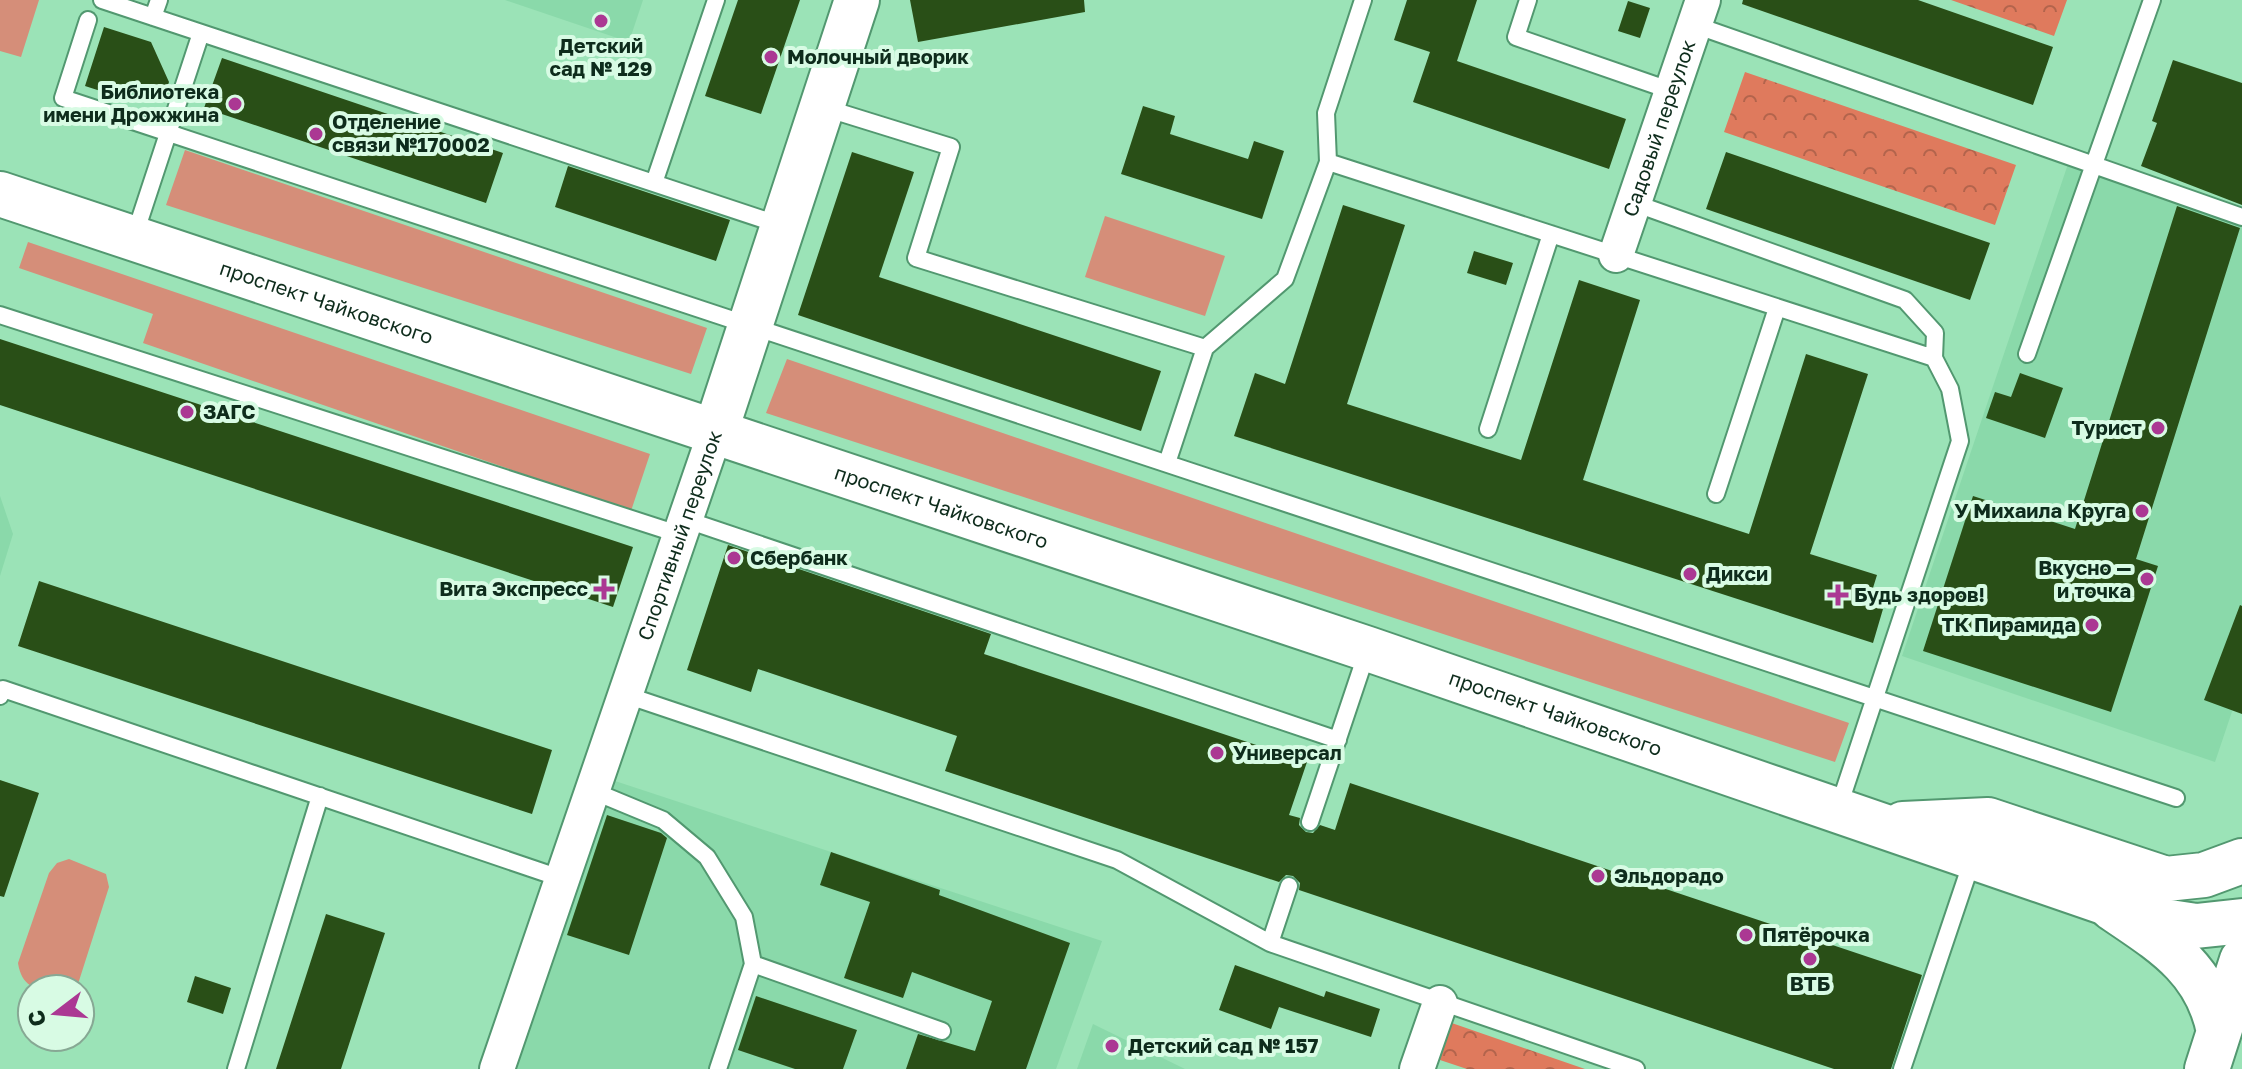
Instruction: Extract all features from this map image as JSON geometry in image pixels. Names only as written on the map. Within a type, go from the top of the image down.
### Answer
[{"type":"main road","name":"Спортивный переулок","points":[[715,433],[857,0]]},
{"type":"main road","name":"проспект Чайковского","points":[[0,194],[1368,649],[2102,902],[2172,923],[2238,937]]},
{"type":"main road","name":"проспект Чайковского","points":[[1881,825],[1988,820],[2166,879],[2204,875],[2242,861]]},
{"type":"main road","points":[[2166,879],[2238,937],[2225,1051]]},
{"type":"main road","points":[[2102,902],[2162,943],[2194,972],[2205,990],[2225,1051]]},
{"type":"street","name":"Садовый переулок","points":[[1616,255],[1699,12]]},
{"type":"street","name":"Спортивный переулок","points":[[497,1069],[715,433]]},
{"type":"street","points":[[1417,1069],[1440,1003]]},
{"type":"lane","points":[[102,0],[783,226]]},
{"type":"lane","points":[[153,17],[159,0]]},
{"type":"lane","points":[[654,183],[716,0]]},
{"type":"lane","points":[[1167,463],[1205,348],[1285,279],[1328,162],[1326,113],[1363,0]]},
{"type":"lane","points":[[1528,0],[1516,37],[1672,91]]},
{"type":"lane","points":[[2027,354],[2152,0]]},
{"type":"lane","points":[[1699,12],[2094,165],[2242,217]]},
{"type":"lane","points":[[88,20],[63,98],[2176,798]]},
{"type":"lane","points":[[134,239],[201,33]]},
{"type":"lane","points":[[822,107],[951,147],[916,258],[1205,348]]},
{"type":"lane","points":[[1328,162],[1934,358]]},
{"type":"lane","points":[[1634,203],[1905,300],[1935,333],[1934,358],[1950,389],[1960,441],[1838,810]]},
{"type":"lane","points":[[1488,429],[1551,234]]},
{"type":"lane","points":[[1716,494],[1777,308]]},
{"type":"lane","points":[[0,315],[684,528],[1338,740]]},
{"type":"lane","points":[[1310,822],[1368,649]]},
{"type":"lane","points":[[0,696],[3,689],[563,879]]},
{"type":"lane","points":[[626,695],[1117,860],[1270,943],[1636,1069]]},
{"type":"lane","points":[[593,791],[663,820],[707,857],[744,917],[753,964],[718,1069]]},
{"type":"lane","points":[[236,1069],[320,796]]},
{"type":"lane","points":[[1902,1069],[1973,857]]},
{"type":"lane","points":[[1270,943],[1289,886]]},
{"type":"lane","points":[[753,964],[942,1031]]},
{"type":"shaded area","points":[[0,0],[39,0],[21,57],[0,51]]},
{"type":"shaded area","name":"Детский сад № 129","points":[[505,0],[643,0],[629,42]]},
{"type":"shaded area","points":[[185,150],[707,328],[691,374],[166,205]]},
{"type":"shaded area","points":[[2069,161],[2242,223],[2242,682],[2215,762],[1902,656]]},
{"type":"shaded area","points":[[1105,216],[1225,256],[1205,316],[1085,277]]},
{"type":"shaded area","points":[[28,242],[650,454],[631,511],[143,343],[153,314],[19,268]]},
{"type":"shaded area","points":[[787,359],[1849,723],[1835,762],[766,413]]},
{"type":"shaded area","points":[[0,496],[13,534],[0,576]]},
{"type":"shaded area","points":[[615,781],[1102,941],[1056,1069],[513,1069]]},
{"type":"shaded area","points":[[69,859],[106,874],[109,887],[82,973],[21,973],[18,963],[49,873],[57,863]]},
{"type":"shaded area","name":"Детский сад № 157","points":[[1093,1024],[1185,1069],[1077,1069]]},
{"type":"green space","points":[[1951,0],[2067,0],[2054,36]]},
{"type":"green space","points":[[1745,72],[2016,165],[1995,225],[1724,132]]},
{"type":"green space","points":[[1446,1021],[1585,1069],[1467,1069],[1437,1059]]},
{"type":"building","points":[[738,0],[800,0],[761,114],[705,96]]},
{"type":"building","points":[[910,0],[1084,0],[1085,12],[918,42]]},
{"type":"building","points":[[1407,0],[1477,0],[1457,61],[1626,119],[1609,169],[1413,102],[1430,52],[1394,40]]},
{"type":"building","points":[[1743,0],[1918,0],[2053,47],[2033,105],[1742,4]]},
{"type":"building","points":[[1628,1],[1650,8],[1640,38],[1618,31]]},
{"type":"building","points":[[104,27],[151,42],[169,82],[162,102],[119,88],[116,96],[85,86]]},
{"type":"building","points":[[222,58],[503,153],[486,203],[204,108]]},
{"type":"building","points":[[2173,60],[2242,83],[2242,205],[2141,166],[2157,123],[2152,121]]},
{"type":"building","points":[[1143,106],[1175,116],[1170,134],[1248,159],[1254,141],[1284,151],[1262,219],[1121,174]]},
{"type":"building","points":[[852,152],[914,172],[879,277],[1161,371],[1141,431],[798,315]]},
{"type":"building","points":[[1726,152],[1990,243],[1970,300],[1706,209]]},
{"type":"building","points":[[568,166],[730,220],[716,261],[555,207]]},
{"type":"building","points":[[1343,205],[1405,225],[1347,404],[1521,460],[1579,280],[1640,300],[1583,480],[1749,534],[1806,354],[1868,374],[1810,554],[1877,575],[1868,604],[1883,609],[1873,643],[1234,436],[1255,373],[1285,384]]},
{"type":"building","points":[[2177,206],[2240,228],[2136,559],[2158,566],[2111,712],[1923,651],[1973,496],[2075,529]]},
{"type":"building","points":[[1474,251],[1513,263],[1506,285],[1467,273]]},
{"type":"building","points":[[0,339],[633,547],[613,607],[0,405]]},
{"type":"building","points":[[2020,373],[2063,388],[2045,438],[1986,418],[1995,392],[2011,397]]},
{"type":"building","points":[[728,545],[991,634],[984,654],[1307,762],[1289,815],[1300,818],[1299,825],[1306,832],[1313,833],[1320,825],[1335,830],[1350,783],[1922,975],[1891,1069],[1834,1069],[1299,890],[1300,883],[1293,876],[1286,875],[1279,882],[945,771],[957,736],[758,669],[751,692],[687,670]]},
{"type":"building","points":[[39,581],[552,750],[532,814],[18,646]]},
{"type":"building","points":[[2242,606],[2242,714],[2204,700]]},
{"type":"building","points":[[0,780],[39,793],[4,897],[0,896]]},
{"type":"building","points":[[607,815],[661,833],[667,838],[629,955],[567,935]]},
{"type":"building","points":[[831,852],[940,890],[939,895],[1070,943],[1026,1069],[906,1069],[918,1034],[975,1051],[992,1001],[912,972],[903,998],[844,978],[870,902],[820,885]]},
{"type":"building","points":[[326,914],[385,933],[341,1069],[276,1069]]},
{"type":"building","points":[[1235,965],[1324,997],[1326,991],[1380,1009],[1371,1037],[1279,1007],[1271,1029],[1219,1010]]},
{"type":"building","points":[[195,976],[231,988],[223,1014],[187,1002]]},
{"type":"building","points":[[756,996],[857,1030],[843,1069],[795,1069],[738,1050]]},
{"type":"place","name":"Детский сад № 129","points":[[601,21]]},
{"type":"place","name":"Молочный дворик","points":[[771,57]]},
{"type":"place","name":"Библиотека имени Дрожжина","points":[[235,104]]},
{"type":"place","name":"Отделение связи №170002","points":[[316,134]]},
{"type":"place","name":"ЗАГС","points":[[187,412]]},
{"type":"place","name":"Турист","points":[[2158,428]]},
{"type":"place","name":"У Михаила Круга","points":[[2142,511]]},
{"type":"place","name":"Сбербанк","points":[[734,558]]},
{"type":"place","name":"Дикси","points":[[1690,574]]},
{"type":"place","name":"Вкусно — и точка","points":[[2147,579]]},
{"type":"place","name":"Вита Экспресс","points":[[604,589]]},
{"type":"place","name":"Будь здоров!","points":[[1838,595]]},
{"type":"place","name":"ТК Пирамида","points":[[2092,625]]},
{"type":"place","name":"Универсал","points":[[1217,753]]},
{"type":"place","name":"Эльдорадо","points":[[1598,876]]},
{"type":"place","name":"Пятёрочка","points":[[1746,935]]},
{"type":"place","name":"ВТБ","points":[[1810,959]]},
{"type":"place","name":"Детский сад № 157","points":[[1112,1046]]}]
